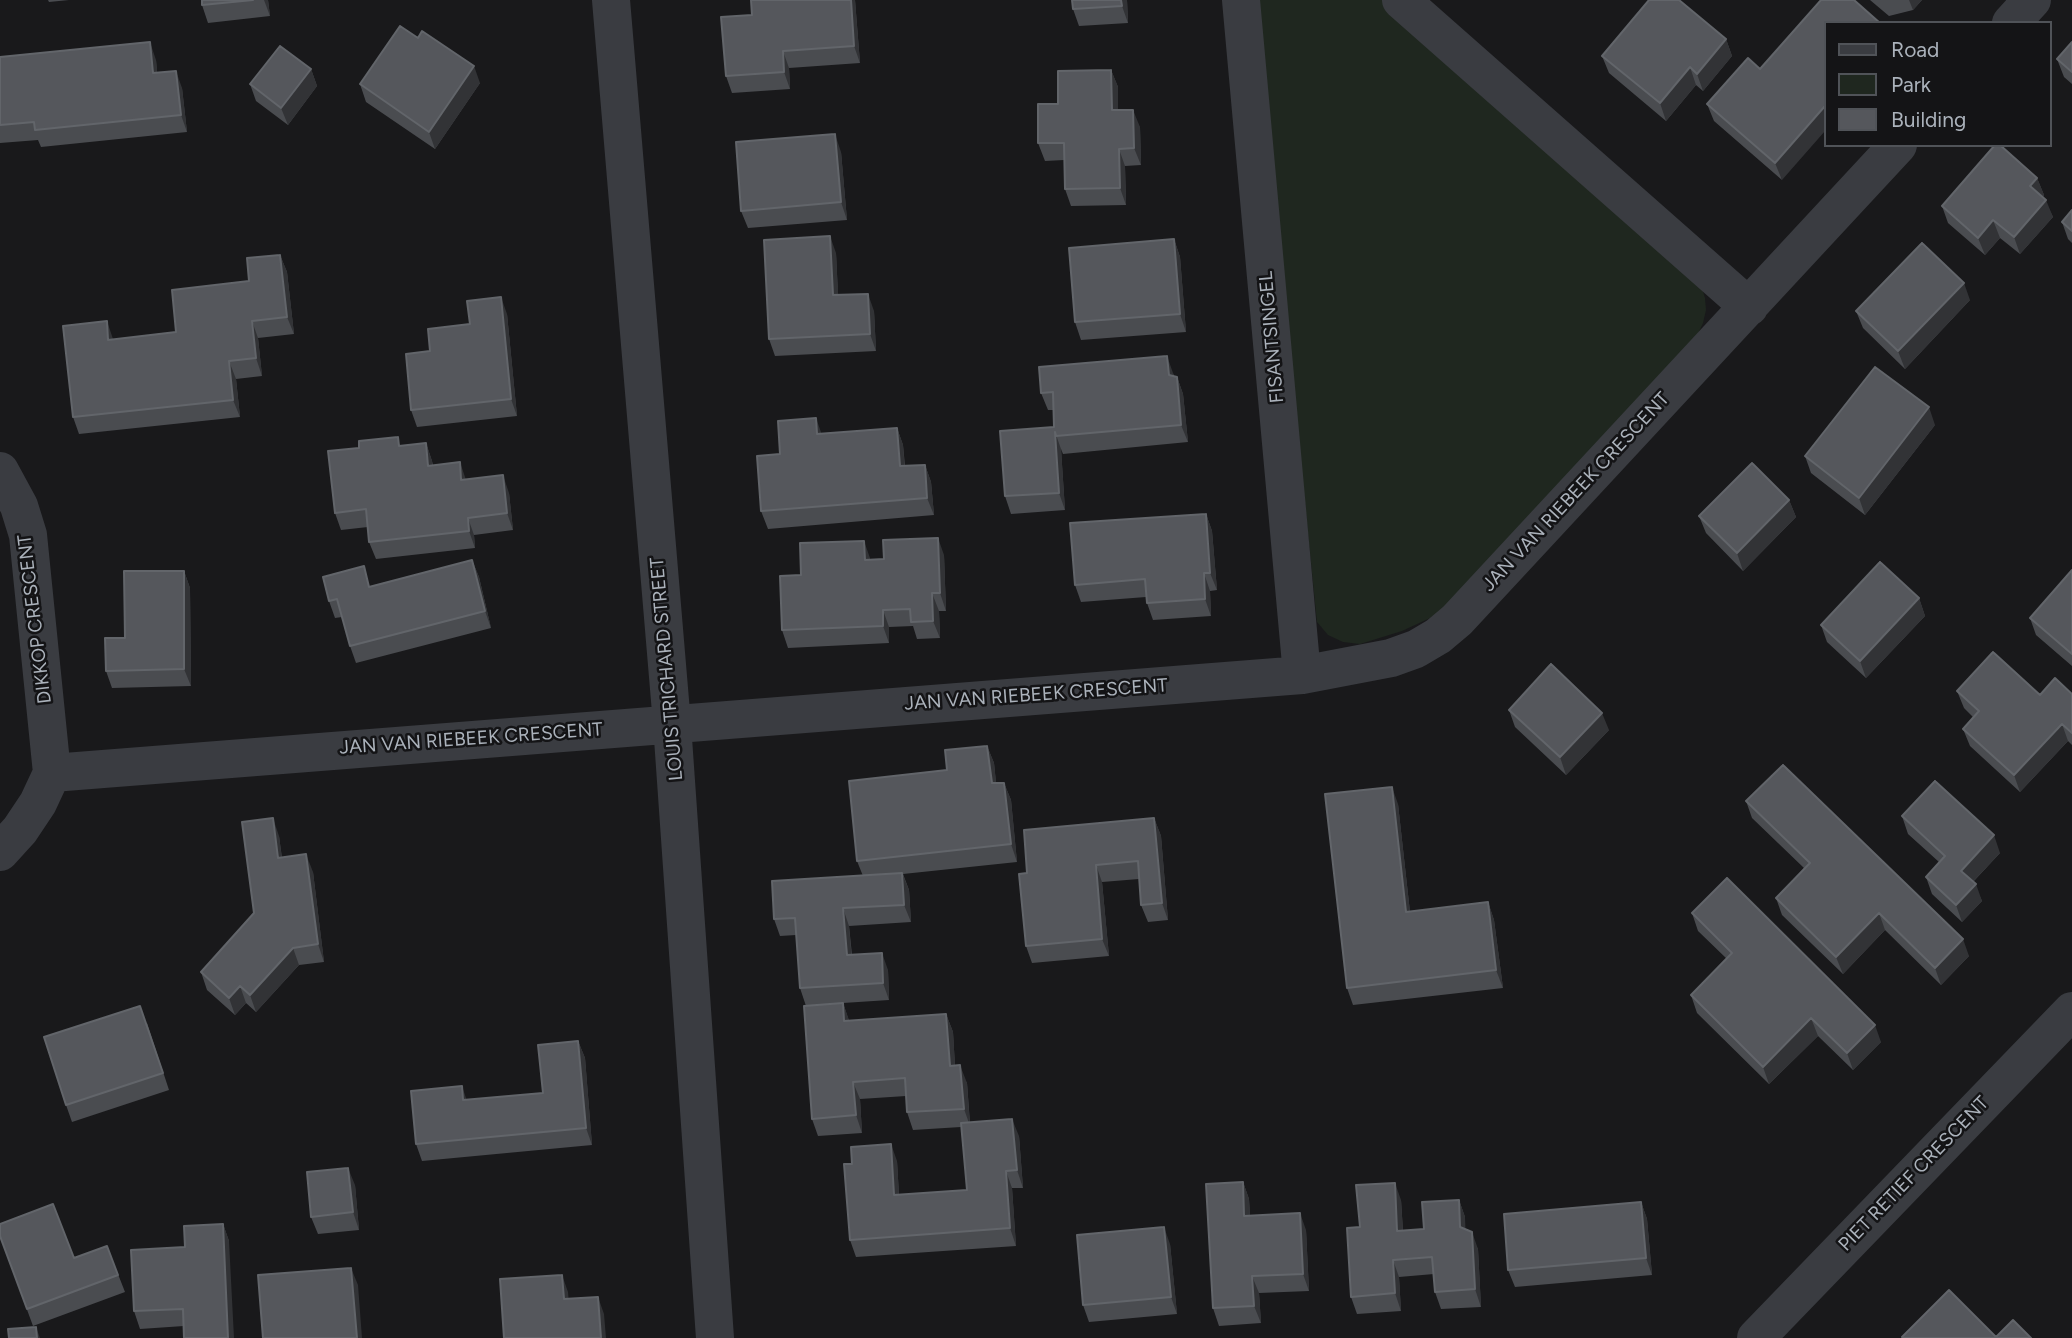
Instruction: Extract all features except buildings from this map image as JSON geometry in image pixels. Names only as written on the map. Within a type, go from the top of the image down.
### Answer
[{"type":"street","name":"LOUIS TRICHARD STREET","points":[[611,0],[672,724],[715,1338]]},
{"type":"street","name":"FISANTSINGEL","points":[[1241,0],[1302,675]]},
{"type":"street","points":[[1401,0],[1749,307]]},
{"type":"street","points":[[2013,21],[2032,0]]},
{"type":"street","name":"JAN VAN RIEBEEK CRESCENT","points":[[52,773],[1302,675],[1391,658],[1416,649],[1457,620],[1896,147]]},
{"type":"street","name":"DIKKOP CRESCENT","points":[[0,471],[19,506],[28,535],[52,773]]},
{"type":"street","points":[[0,852],[20,830],[38,803],[52,773]]},
{"type":"street","name":"PIET RETIEF CRESCENT","points":[[1756,1338],[2072,1011]]},
{"type":"green space","points":[[1254,0],[1383,0],[1700,282],[1705,298],[1706,310],[1697,336],[1457,602],[1402,631],[1360,644],[1343,642],[1328,635],[1317,622]]}]
